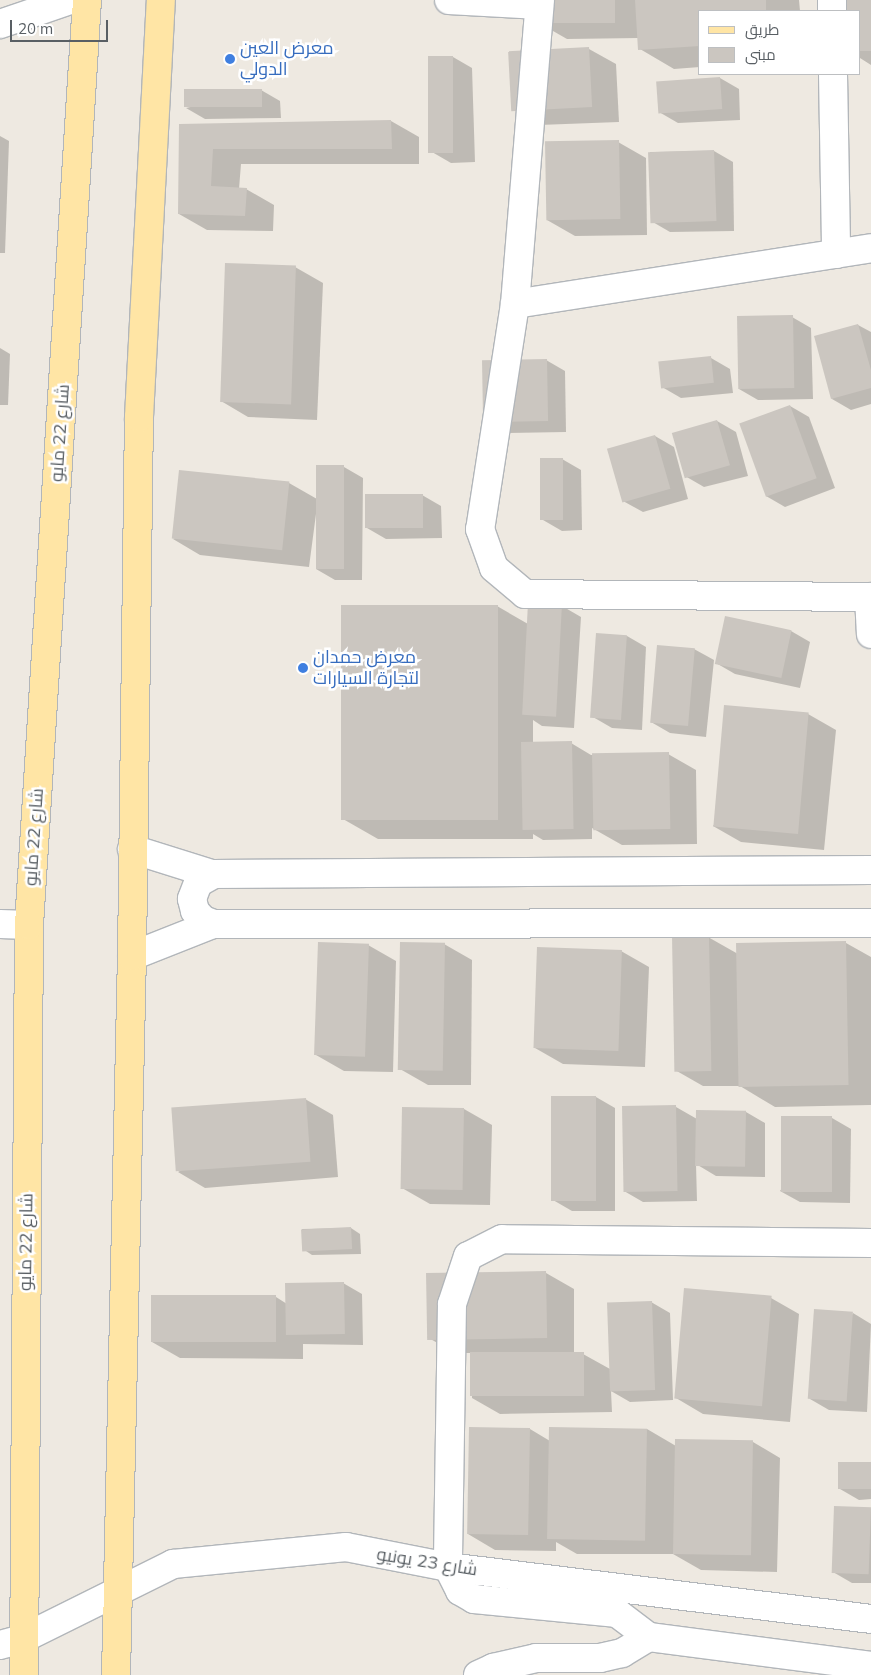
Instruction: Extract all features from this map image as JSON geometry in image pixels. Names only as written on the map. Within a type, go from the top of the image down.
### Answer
[{"type":"main road","name":"شارع 22 مايو","points":[[24,1675],[11,1642],[29,925],[87,0]]},
{"type":"main road","points":[[116,1675],[132,956],[139,417],[161,0]]},
{"type":"street","points":[[0,24],[70,0]]},
{"type":"street","points":[[449,0],[539,3],[515,304],[480,529],[494,568],[525,594],[870,597],[871,634]]},
{"type":"street","points":[[833,75],[836,254]]},
{"type":"street","points":[[515,304],[871,248]]},
{"type":"street","points":[[132,848],[214,874],[871,870]]},
{"type":"street","points":[[214,874],[198,883],[192,899],[195,911],[203,920],[214,924],[871,923]]},
{"type":"street","points":[[0,924],[29,925]]},
{"type":"street","points":[[132,956],[214,924]]},
{"type":"street","points":[[871,1243],[502,1239],[468,1256],[452,1304],[448,1567],[460,1591],[474,1599],[617,1613],[649,1638],[871,1666]]},
{"type":"street","name":"شارع 23 يونيو","points":[[11,1642],[173,1564],[346,1548],[448,1567],[871,1619]]},
{"type":"street","points":[[478,1675],[492,1668],[536,1658],[600,1658],[622,1653],[649,1638]]},
{"type":"building","points":[[538,0],[615,0],[615,23],[538,23]]},
{"type":"building","points":[[635,0],[766,0],[766,10],[698,10],[698,46],[638,50]]},
{"type":"building","points":[[845,0],[871,0],[871,51],[861,51],[861,10],[845,10]]},
{"type":"building","points":[[589,47],[592,107],[511,111],[508,51]]},
{"type":"building","points":[[428,56],[453,56],[453,153],[428,153]]},
{"type":"building","points":[[720,77],[722,109],[658,113],[656,81]]},
{"type":"building","points":[[184,89],[262,89],[262,107],[184,107]]},
{"type":"building","points":[[391,120],[392,149],[213,149],[211,186],[247,188],[245,216],[178,214],[179,124]]},
{"type":"building","points":[[619,140],[620,219],[546,220],[545,141]]},
{"type":"building","points":[[714,150],[716,221],[651,223],[648,152]]},
{"type":"building","points":[[225,263],[296,265],[291,404],[220,402]]},
{"type":"building","points":[[793,315],[794,388],[738,389],[737,316]]},
{"type":"building","points":[[858,324],[871,370],[871,388],[831,399],[814,336]]},
{"type":"building","points":[[711,356],[714,383],[661,388],[658,362]]},
{"type":"building","points":[[547,359],[548,421],[483,422],[482,360]]},
{"type":"building","points":[[790,405],[817,478],[766,497],[739,423]]},
{"type":"building","points":[[717,420],[730,465],[685,478],[672,433]]},
{"type":"building","points":[[655,435],[670,489],[622,503],[607,449]]},
{"type":"building","points":[[540,458],[563,458],[563,520],[540,520]]},
{"type":"building","points":[[316,465],[344,465],[344,569],[316,569]]},
{"type":"building","points":[[179,470],[289,482],[282,550],[172,539]]},
{"type":"building","points":[[365,494],[423,494],[423,528],[365,528]]},
{"type":"building","points":[[528,603],[562,605],[556,717],[522,715]]},
{"type":"building","points":[[341,605],[498,605],[498,820],[341,820]]},
{"type":"building","points":[[725,616],[792,630],[781,678],[715,664]]},
{"type":"building","points":[[596,633],[627,635],[621,720],[590,718]]},
{"type":"building","points":[[657,645],[695,648],[688,726],[650,723]]},
{"type":"building","points":[[724,705],[809,712],[798,834],[713,827]]},
{"type":"building","points":[[572,741],[574,829],[523,830],[521,742]]},
{"type":"building","points":[[669,752],[670,829],[593,830],[592,753]]},
{"type":"building","points":[[709,935],[711,1071],[674,1072],[672,936]]},
{"type":"building","points":[[846,941],[849,1085],[739,1087],[736,943]]},
{"type":"building","points":[[318,942],[369,944],[365,1057],[314,1055]]},
{"type":"building","points":[[400,942],[445,943],[443,1071],[398,1070]]},
{"type":"building","points":[[537,947],[622,950],[618,1051],[533,1048]]},
{"type":"building","points":[[551,1096],[596,1096],[596,1201],[551,1201]]},
{"type":"building","points":[[306,1098],[310,1162],[176,1171],[171,1107]]},
{"type":"building","points":[[676,1105],[678,1191],[624,1192],[622,1106]]},
{"type":"building","points":[[402,1107],[464,1108],[463,1190],[401,1189]]},
{"type":"building","points":[[696,1110],[746,1111],[745,1167],[695,1166]]},
{"type":"building","points":[[781,1116],[832,1116],[832,1192],[781,1192]]},
{"type":"building","points":[[351,1227],[352,1249],[302,1252],[301,1230]]},
{"type":"building","points":[[546,1271],[547,1338],[427,1340],[426,1273]]},
{"type":"building","points":[[344,1282],[345,1334],[286,1335],[285,1283]]},
{"type":"building","points":[[684,1288],[772,1296],[762,1406],[674,1399]]},
{"type":"building","points":[[151,1295],[276,1295],[276,1342],[151,1342]]},
{"type":"building","points":[[652,1301],[655,1390],[610,1392],[607,1303]]},
{"type":"building","points":[[814,1309],[853,1312],[847,1402],[808,1399]]},
{"type":"building","points":[[470,1352],[584,1352],[584,1396],[470,1396]]},
{"type":"building","points":[[469,1427],[530,1428],[528,1535],[467,1534]]},
{"type":"building","points":[[549,1427],[647,1429],[645,1541],[547,1539]]},
{"type":"building","points":[[675,1439],[753,1440],[751,1555],[673,1554]]},
{"type":"building","points":[[838,1462],[871,1462],[871,1489],[838,1489]]},
{"type":"building","points":[[834,1506],[871,1507],[869,1574],[832,1573]]},
{"type":"place","name":"معرض العين الدولي","points":[[230,59]]},
{"type":"place","name":"معرض حمدان لتجارة السيارات","points":[[303,668]]}]
